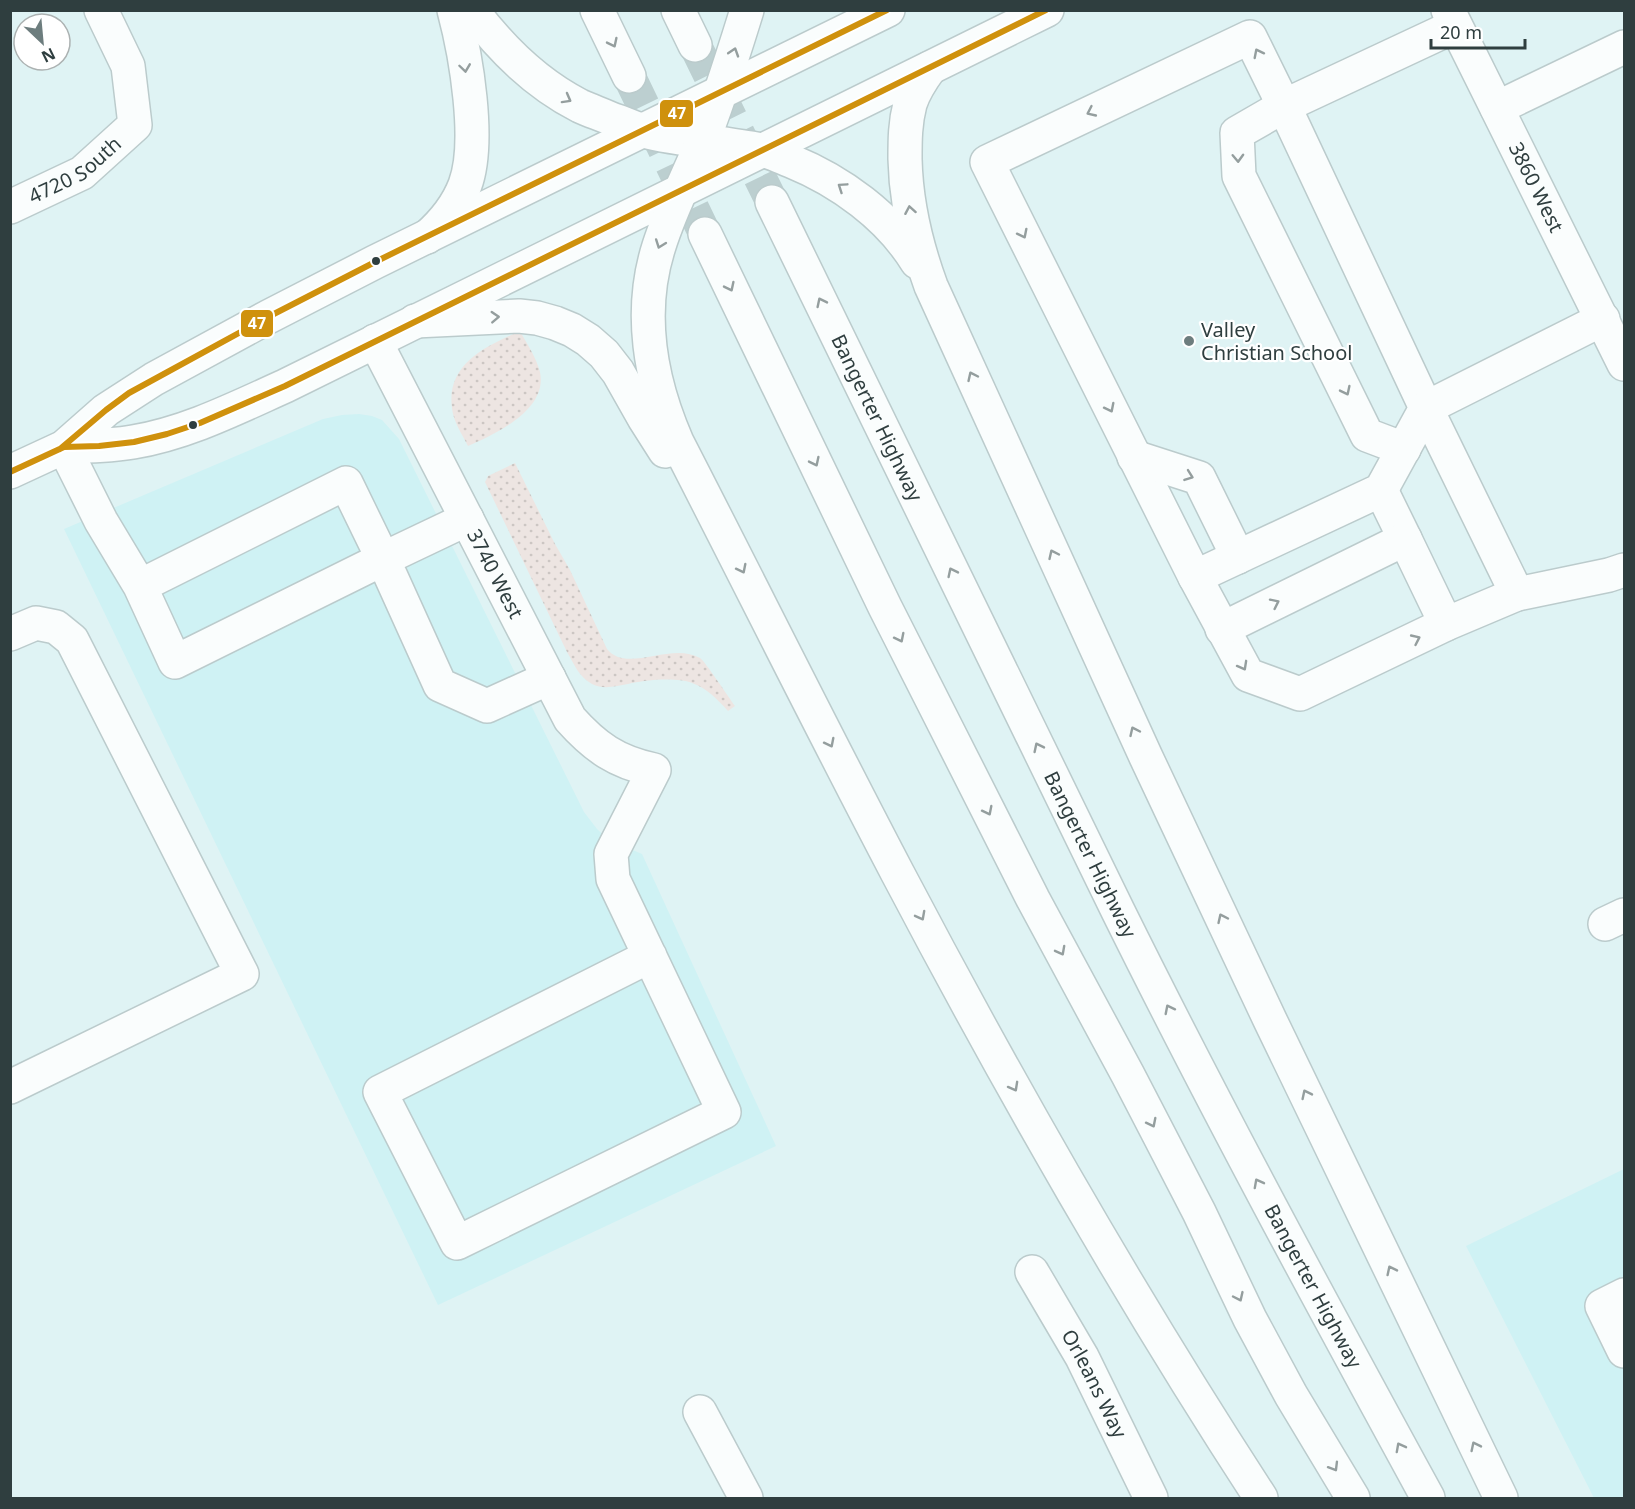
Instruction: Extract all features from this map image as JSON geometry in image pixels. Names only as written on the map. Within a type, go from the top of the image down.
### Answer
[{"type":"main road","name":"4720 South","points":[[10,207],[82,173],[135,125],[128,66],[101,10]]},
{"type":"main road","points":[[427,237],[456,205],[465,186],[472,155],[470,102],[454,10]]},
{"type":"main road","points":[[472,10],[507,52],[546,86],[582,107],[643,131],[763,150],[822,174],[846,189],[887,225],[912,255],[931,286]]},
{"type":"main road","points":[[597,10],[629,76]]},
{"type":"main road","points":[[678,10],[695,45]]},
{"type":"main road","points":[[747,10],[702,142],[659,244],[654,264],[648,325],[656,385],[665,414],[677,442],[900,876],[1018,1093],[1105,1245],[1261,1498]]},
{"type":"main road","points":[[10,472],[64,447],[106,410],[154,379],[268,317],[888,10]]},
{"type":"main road","points":[[64,447],[134,442],[167,434],[200,423],[285,386],[1047,10]]},
{"type":"main road","points":[[1404,449],[1368,435],[1239,176],[1237,133],[1452,18]]},
{"type":"main road","name":"3860 West","points":[[1452,18],[1624,364]]},
{"type":"main road","points":[[1516,594],[1250,37],[987,162],[1195,577],[1248,675],[1300,694],[1446,624],[1516,594],[1624,570]]},
{"type":"main road","points":[[1497,108],[1624,47]]},
{"type":"main road","points":[[930,68],[919,84],[911,103],[904,135],[906,177],[914,233],[931,286],[1146,757],[1270,1020],[1501,1498]]},
{"type":"main road","name":"Bangerter Highway","points":[[771,202],[1119,913],[1328,1316],[1428,1498]]},
{"type":"main road","points":[[705,234],[885,607],[1033,899],[1128,1075],[1250,1319],[1291,1395],[1353,1498]]},
{"type":"main road","points":[[415,321],[519,316],[555,323],[588,340],[604,354],[618,372],[661,445],[716,517]]},
{"type":"main road","points":[[1195,577],[1381,490],[1426,408],[1603,319]]},
{"type":"main road","name":"3740 West","points":[[375,341],[570,719],[600,749],[617,759],[654,770],[611,854],[613,879],[650,956]]},
{"type":"main road","points":[[64,447],[101,521],[140,586],[175,662],[467,519]]},
{"type":"main road","points":[[1134,456],[1199,478],[1238,557]]},
{"type":"main road","points":[[140,586],[346,483],[440,686],[486,706],[549,678]]},
{"type":"main road","points":[[1381,490],[1446,624]]},
{"type":"main road","points":[[1222,628],[1405,539]]},
{"type":"main road","points":[[10,634],[36,623],[56,627],[72,640],[242,974],[10,1088]]},
{"type":"main road","points":[[650,956],[724,1112],[457,1243],[380,1092],[650,956]]},
{"type":"main road","name":"Orleans Way","points":[[1032,1272],[1082,1357],[1151,1498]]},
{"type":"main road","points":[[1624,1295],[1602,1306],[1624,1351]]},
{"type":"main road","points":[[700,1412],[746,1498]]},
{"type":"shaded area","points":[[520,331],[540,372],[540,386],[536,398],[517,419],[492,435],[468,446],[458,427],[452,408],[455,380],[462,368],[482,350]]},
{"type":"shaded area","points":[[359,414],[382,420],[399,439],[584,812],[609,840],[642,854],[776,1146],[438,1305],[64,529],[323,419]]},
{"type":"shaded area","points":[[515,463],[570,570],[607,649],[616,656],[626,659],[676,653],[700,658],[735,706],[728,711],[707,691],[685,681],[652,680],[606,687],[592,684],[584,678],[567,652],[485,482],[488,476]]},
{"type":"shaded area","points":[[1624,1169],[1624,1498],[1594,1498],[1466,1246]]},
{"type":"tunnel","points":[[695,45],[772,202]]},
{"type":"tunnel","points":[[629,76],[705,234]]},
{"type":"transit line","name":"47","points":[[60,449],[129,393],[268,317],[887,10]]},
{"type":"transit line","name":"47","points":[[10,472],[64,447],[134,442],[167,434],[200,423],[285,386],[1046,10]]},
{"type":"place","name":"Valley Christian School","points":[[1189,341]]}]
